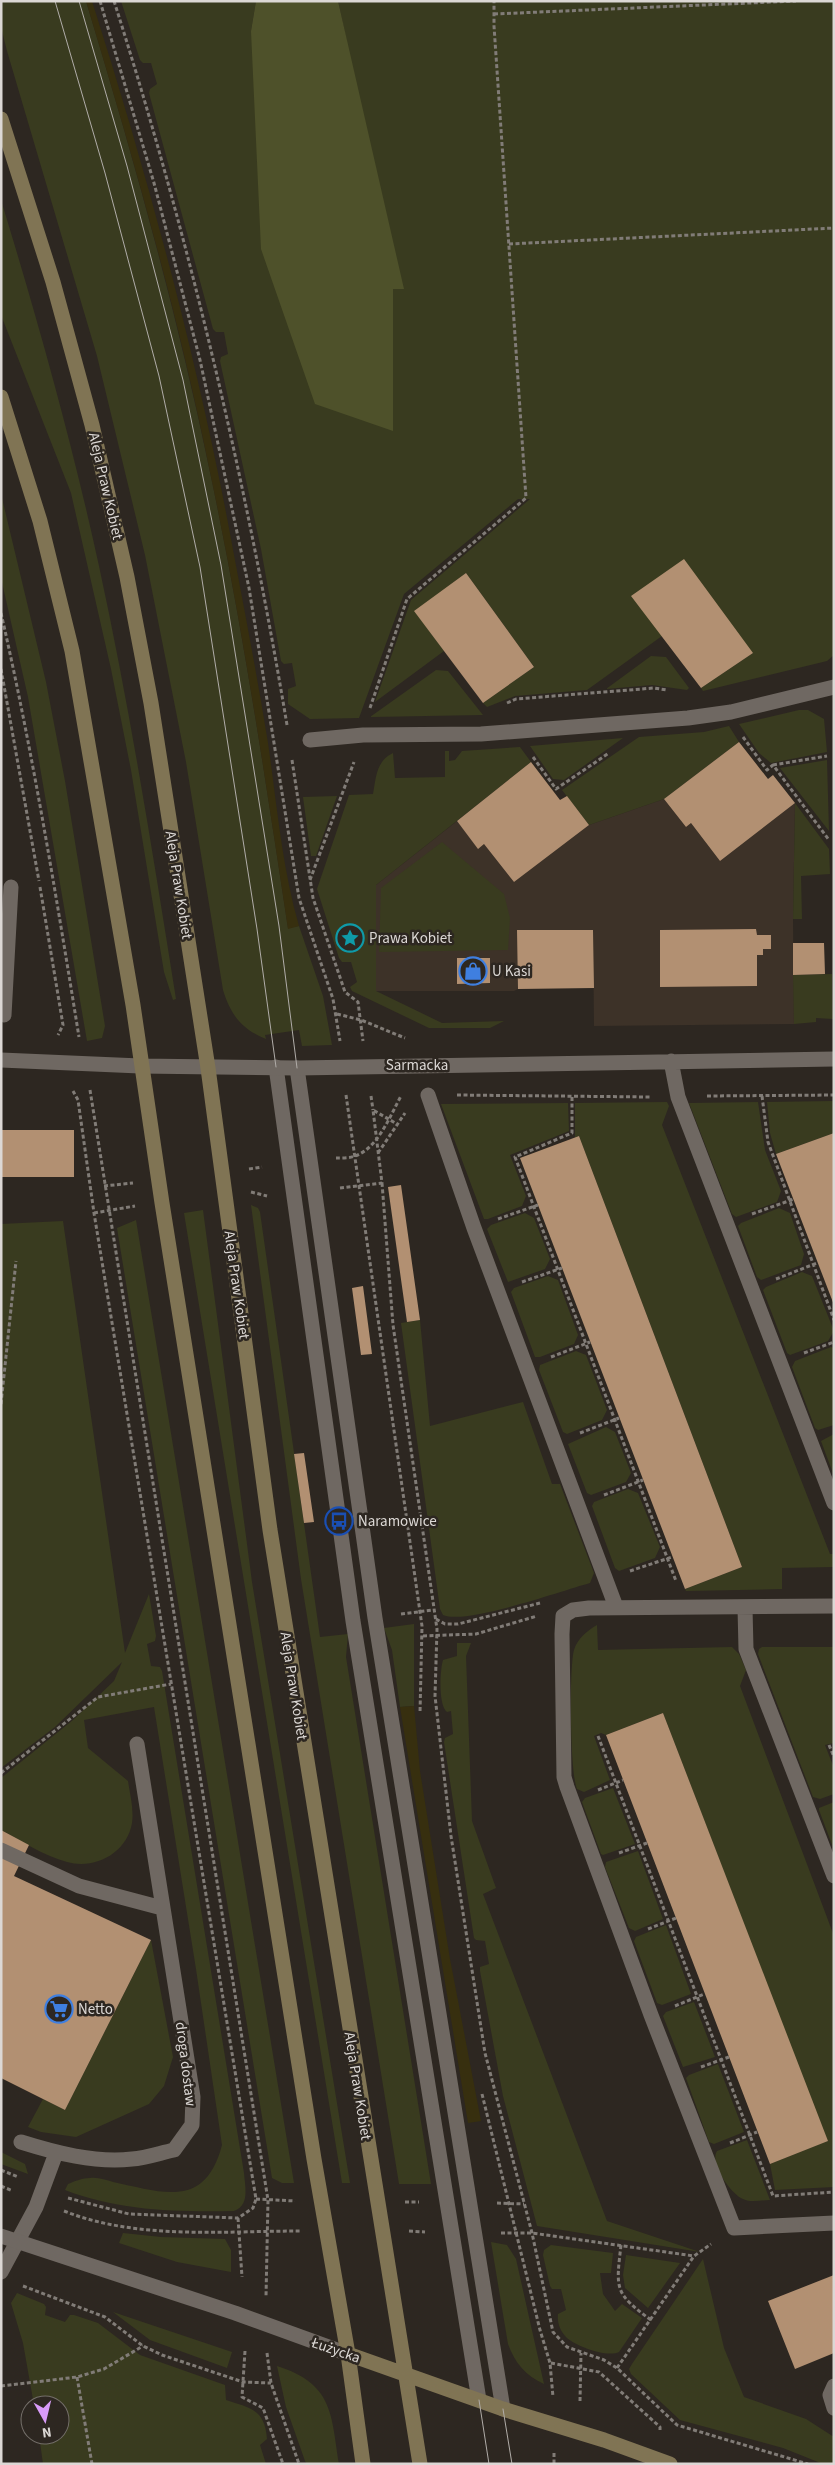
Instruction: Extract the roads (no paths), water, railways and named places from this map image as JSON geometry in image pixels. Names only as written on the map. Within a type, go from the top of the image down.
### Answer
[{"type":"street","name":"Aleja Praw Kobiet","points":[[1,119],[53,282],[92,425],[127,577],[151,703],[208,1068],[270,1530],[342,1992],[420,2464]]},
{"type":"street","points":[[1,397],[40,521],[72,652],[133,1005],[140,1066],[312,2149],[348,2354],[363,2464]]},
{"type":"street","points":[[310,740],[362,735],[481,734],[688,718],[731,712],[834,686]]},
{"type":"street","points":[[4,1016],[11,887]]},
{"type":"street","name":"Sarmacka","points":[[1,1060],[208,1068],[297,1068],[834,1059]]},
{"type":"street","points":[[671,1061],[678,1097],[834,1503]]},
{"type":"street","points":[[276,1068],[353,1621],[479,2400]]},
{"type":"street","points":[[297,1068],[375,1618],[503,2410]]},
{"type":"street","points":[[428,1095],[497,1291],[616,1607]]},
{"type":"street","points":[[834,1606],[745,1608],[616,1607],[574,1610],[563,1616],[564,1776],[567,1787],[647,2006],[734,2228],[834,2223]]},
{"type":"street","points":[[745,1608],[746,1649],[834,1876]]},
{"type":"street","name":"droga dostaw","points":[[21,2142],[56,2153],[95,2159],[132,2159],[174,2150],[192,2125],[193,2097],[137,1744]]},
{"type":"street","points":[[1,1850],[79,1886],[162,1908]]},
{"type":"street","points":[[1,2272],[40,2194],[56,2153]]},
{"type":"street","name":"Łużycka","points":[[1,2236],[235,2313],[503,2410],[604,2440],[668,2463]]},
{"type":"street","points":[[834,2386],[830,2396],[834,2408]]},
{"type":"tram line","points":[[55,1],[105,173],[159,376],[200,567],[257,929],[276,1067]]},
{"type":"tram line","points":[[79,1],[127,166],[183,380],[221,565],[279,926],[297,1068]]},
{"type":"tram line","points":[[479,2400],[489,2464]]},
{"type":"tram line","points":[[503,2409],[512,2464]]},
{"type":"place","name":"Prawa Kobiet","points":[[350,938]]},
{"type":"place","name":"U Kasi","points":[[473,971]]},
{"type":"place","name":"Naramowice","points":[[339,1521]]},
{"type":"place","name":"Netto","points":[[59,2009]]}]
